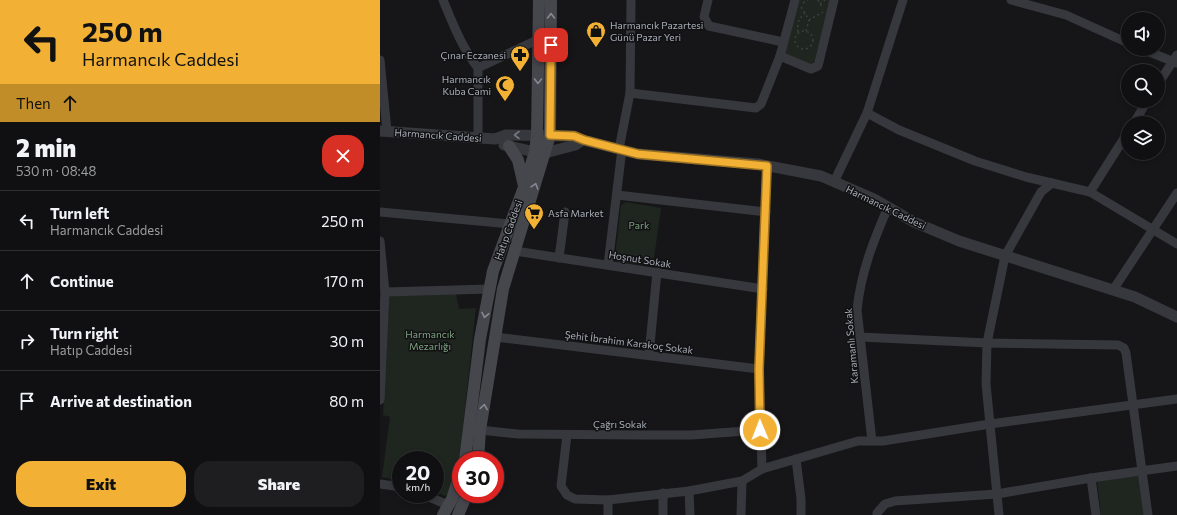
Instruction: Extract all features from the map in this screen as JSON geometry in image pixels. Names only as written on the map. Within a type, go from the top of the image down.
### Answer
[{"type":"main road","name":"Hatıp Caddesi","points":[[479,451],[480,430],[503,290],[515,251],[540,152],[537,135],[539,0]]},
{"type":"main road","name":"Hatıp Caddesi","points":[[465,451],[480,339],[493,271],[524,187],[540,152],[550,135],[551,0]]},
{"type":"main road","points":[[510,146],[520,166],[524,187]]},
{"type":"main road","points":[[446,510],[452,494]]},
{"type":"main road","points":[[458,515],[463,503]]},
{"type":"street","points":[[443,0],[459,38],[470,58],[478,68],[478,138]]},
{"type":"street","points":[[608,265],[621,149],[630,93],[631,0]]},
{"type":"street","points":[[708,0],[704,17],[709,26],[783,42]]},
{"type":"street","points":[[630,93],[756,108],[761,104],[780,56],[795,0]]},
{"type":"street","points":[[780,56],[812,69],[818,66],[834,0]]},
{"type":"street","points":[[834,182],[867,113],[903,0]]},
{"type":"street","points":[[1011,0],[1066,15],[1121,40]]},
{"type":"street","points":[[478,68],[538,39]]},
{"type":"street","points":[[1164,56],[1176,60],[1165,75]]},
{"type":"street","points":[[380,60],[383,131]]},
{"type":"street","points":[[867,113],[899,130],[975,161],[1052,183],[1090,192],[1177,244]]},
{"type":"street","name":"Harmancık Caddesi","points":[[383,131],[495,139],[506,135],[574,136],[638,154],[767,166],[820,176],[874,199],[914,222],[959,241],[1135,297],[1177,317]]},
{"type":"street","points":[[495,139],[504,145],[540,152],[575,145],[584,140]]},
{"type":"street","points":[[1090,192],[1121,143]]},
{"type":"street","points":[[762,469],[759,369],[767,166]]},
{"type":"street","points":[[999,515],[986,384],[987,343],[1005,256],[1041,192],[1052,183]]},
{"type":"street","points":[[1112,290],[1177,193]]},
{"type":"street","points":[[617,195],[766,212]]},
{"type":"street","name":"Karamanlı Sokak","points":[[872,441],[857,310],[859,292],[871,248],[888,207]]},
{"type":"street","points":[[380,212],[511,224]]},
{"type":"street","points":[[559,258],[564,212]]},
{"type":"street","points":[[380,241],[385,292],[380,400]]},
{"type":"street","name":"Hoşnut Sokak","points":[[515,251],[763,289]]},
{"type":"street","points":[[649,356],[657,272]]},
{"type":"street","points":[[385,292],[490,289]]},
{"type":"street","name":"Şehit İbrahim Karakoç Sokak","points":[[495,337],[759,369]]},
{"type":"street","points":[[860,337],[987,343],[1118,345],[1124,348],[1126,353],[1148,515]]},
{"type":"street","points":[[567,435],[561,486],[567,495],[575,499],[608,500],[689,490],[742,481],[762,469],[858,441],[883,441],[990,424],[1177,399]]},
{"type":"street","name":"Çağrı Sokak","points":[[480,430],[518,434],[567,435],[692,435],[760,430]]},
{"type":"street","points":[[796,459],[801,499],[801,515]]},
{"type":"street","points":[[877,515],[885,504],[895,501],[997,494],[1091,478],[1177,466]]},
{"type":"street","points":[[1091,478],[1096,515]]},
{"type":"street","points":[[741,515],[742,481]]},
{"type":"street","points":[[380,484],[392,486]]},
{"type":"street","points":[[689,490],[690,515]]},
{"type":"street","points":[[663,493],[664,515]]},
{"type":"street","points":[[608,500],[608,515]]},
{"type":"street","points":[[436,503],[446,510]]},
{"type":"path","points":[[808,0],[800,5],[809,20]]},
{"type":"path","points":[[806,31],[809,20],[824,11],[818,0]]},
{"type":"path","points":[[820,4],[825,0]]},
{"type":"path","points":[[798,33],[806,31],[812,35],[813,42],[810,47],[805,50],[800,49],[795,44],[795,38],[798,33],[797,26],[799,18],[805,13]]},
{"type":"green space","points":[[798,0],[830,0],[814,62],[811,65],[786,56],[784,50]]},
{"type":"green space","name":"Park","points":[[626,202],[661,208],[653,266],[618,262],[615,257],[621,205]]},
{"type":"green space","name":"Harmancık Mezarlığı","points":[[456,293],[459,309],[476,308],[460,451],[452,451],[452,488],[451,491],[445,496],[444,451],[392,451],[392,479],[382,477],[390,417],[383,415],[389,295]]},
{"type":"green space","points":[[1140,475],[1145,515],[1101,515],[1097,481]]},
{"type":"place","name":"Harmancık Pazartesi Günü Pazar Yeri","points":[[596,48]]},
{"type":"place","name":"Çınar Eczanesi","points":[[520,72]]},
{"type":"place","name":"Harmancık Kuba Cami","points":[[505,102]]},
{"type":"place","name":"Asfa Market","points":[[534,230]]},
{"type":"route","points":[[551,45],[550,135],[574,136],[638,154],[767,166],[759,369],[760,430]]}]
